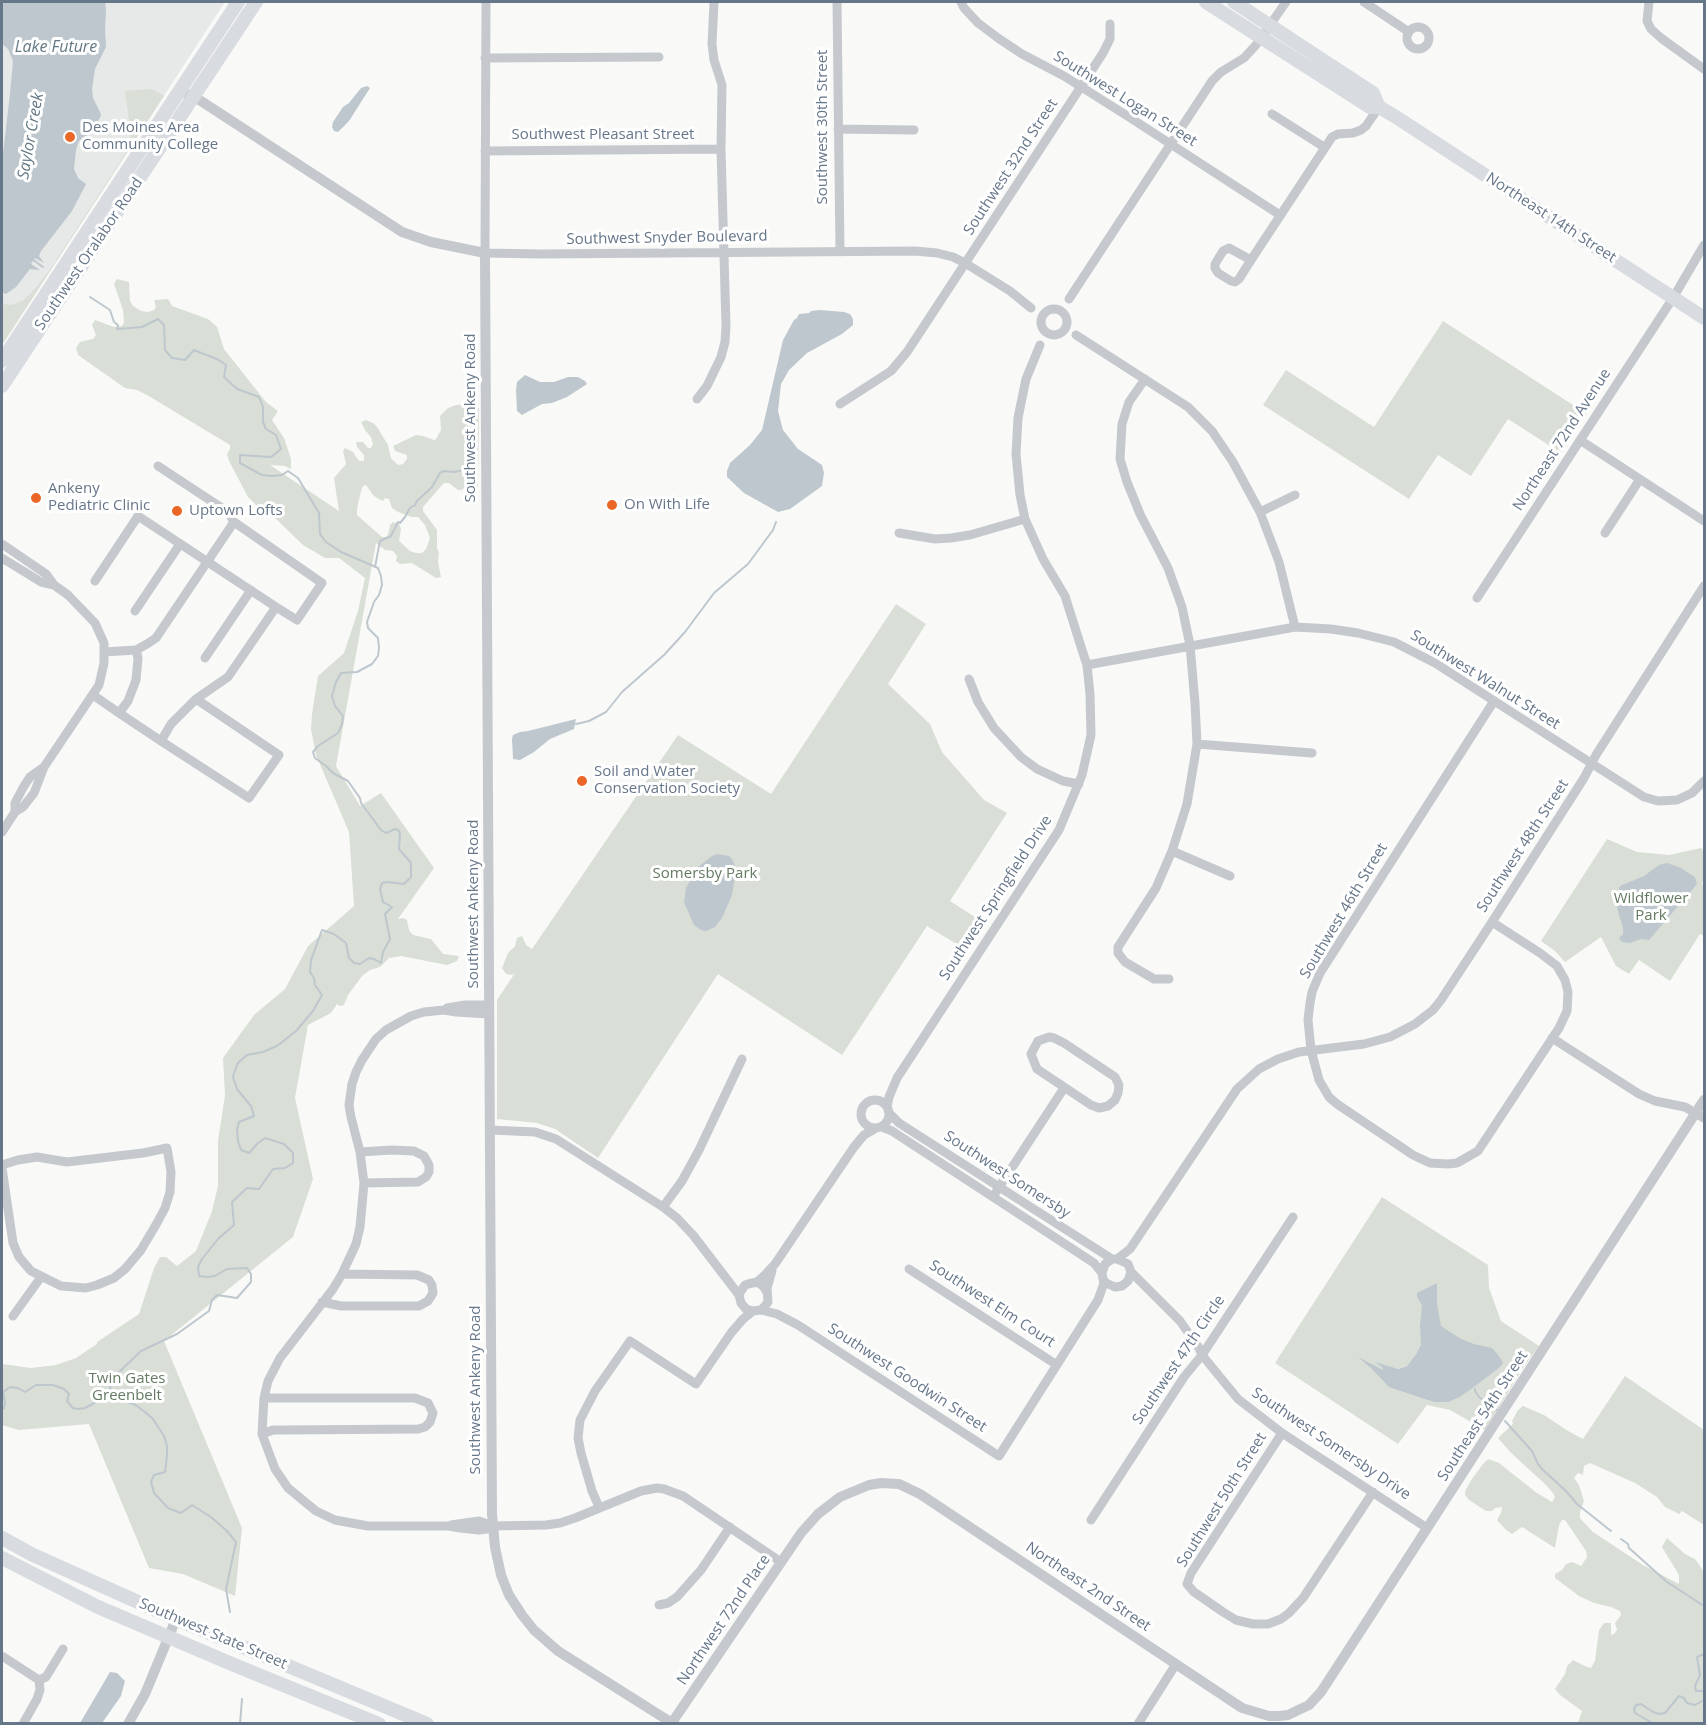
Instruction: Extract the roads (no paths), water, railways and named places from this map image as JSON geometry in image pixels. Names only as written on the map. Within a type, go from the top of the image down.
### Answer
[{"type":"main road","name":"Southwest Oralabor Road","points":[[2,361],[238,2]]},
{"type":"main road","name":"Southwest Oralabor Road","points":[[2,386],[256,2]]},
{"type":"main road","points":[[1206,2],[1370,107],[1379,107],[1373,93],[1234,2]]},
{"type":"main road","name":"Northeast 14th Street","points":[[1379,107],[1704,318]]},
{"type":"main road","name":"Southwest State Street","points":[[2,1538],[33,1555],[176,1620],[427,1724]]},
{"type":"main road","name":"Southwest State Street","points":[[2,1558],[98,1607],[379,1724]]},
{"type":"street","name":"Southwest Ankeny Road","points":[[486,2],[489,1009],[493,1526],[496,1558],[514,1604],[534,1630],[558,1651],[671,1723]]},
{"type":"street","points":[[697,399],[712,378],[721,357],[726,326],[721,149],[722,85],[714,60],[712,44],[714,2]]},
{"type":"street","name":"Southwest 30th Street","points":[[837,2],[840,252]]},
{"type":"street","name":"Southwest Logan Street","points":[[961,2],[978,23],[998,38],[1082,87],[1280,215]]},
{"type":"street","points":[[1040,345],[1062,331],[1069,298],[1212,81],[1221,72],[1244,58],[1286,2]]},
{"type":"street","points":[[1364,2],[1408,32]]},
{"type":"street","points":[[1649,2],[1647,21],[1651,29],[1704,69]]},
{"type":"street","name":"Southwest 32nd Street","points":[[840,404],[891,370],[900,361],[1082,87],[1108,44],[1110,24]]},
{"type":"street","points":[[485,58],[659,57]]},
{"type":"street","name":"Southwest Snyder Boulevard","points":[[179,90],[266,151],[308,171],[402,232],[431,242],[485,253],[928,252],[953,257],[1010,291],[1031,308],[1041,324]]},
{"type":"street","points":[[1251,260],[1332,137],[1361,130],[1379,107]]},
{"type":"street","points":[[1272,114],[1324,147]]},
{"type":"street","points":[[838,129],[914,130]]},
{"type":"street","name":"Southwest Pleasant Street","points":[[485,151],[721,149]]},
{"type":"street","name":"Northeast 72nd Avenue","points":[[1477,598],[1673,298],[1704,245]]},
{"type":"street","points":[[1069,298],[1041,317],[1041,324],[1047,333],[1062,331],[1076,335],[1188,407],[1212,431],[1233,462],[1260,512],[1279,562],[1295,627]]},
{"type":"street","name":"Southwest Snyder Boulevard","points":[[1031,308],[1050,310]]},
{"type":"street","points":[[1050,310],[1061,310],[1065,313]]},
{"type":"street","name":"Southwest Springfield Drive","points":[[875,1099],[886,1091],[897,1078],[1043,857],[1059,830],[1079,784],[1091,735],[1087,664],[1065,596],[1043,559],[1024,519],[1017,468],[1018,418],[1026,379],[1040,345],[1041,324]]},
{"type":"street","points":[[1144,379],[1129,402],[1122,424],[1120,459],[1140,514],[1168,568],[1182,607],[1190,645],[1197,744],[1187,804],[1172,851],[1156,888],[1118,947],[1118,953],[1125,962],[1154,979],[1169,979]]},
{"type":"street","points":[[1580,440],[1704,521]]},
{"type":"street","points":[[95,581],[138,516],[297,620],[322,583],[234,522],[228,512],[158,466]]},
{"type":"street","points":[[1605,533],[1640,479]]},
{"type":"street","points":[[1260,512],[1295,495]]},
{"type":"street","points":[[898,533],[935,539],[951,538],[970,535],[1024,519]]},
{"type":"street","points":[[104,647],[136,650],[156,638],[234,522]]},
{"type":"street","points":[[2,544],[46,574],[54,585],[68,595],[95,623],[104,647],[104,663],[99,685],[44,767],[34,793],[23,807],[15,812],[2,832]]},
{"type":"street","points":[[135,611],[180,544]]},
{"type":"street","points":[[2,558],[41,582],[54,585]]},
{"type":"street","name":"Southwest 48th Street","points":[[1311,1050],[1390,1037],[1415,1024],[1433,1010],[1492,922],[1704,586]]},
{"type":"street","points":[[205,658],[251,590]]},
{"type":"street","points":[[160,741],[171,724],[196,699],[228,677],[276,607]]},
{"type":"street","name":"Southwest Walnut Street","points":[[1087,664],[1295,627],[1331,629],[1394,642],[1435,663],[1644,797],[1658,801],[1677,800],[1692,793],[1704,781]]},
{"type":"street","points":[[119,713],[128,701],[136,680],[138,658],[136,650]]},
{"type":"street","points":[[969,679],[978,702],[994,728],[1020,757],[1037,769],[1063,781],[1079,784]]},
{"type":"street","points":[[93,695],[249,798],[279,754],[196,699]]},
{"type":"street","name":"Southwest 46th Street","points":[[1494,701],[1320,973],[1312,992],[1308,1020],[1311,1050],[1319,1080],[1329,1097],[1337,1104],[1413,1155],[1430,1163],[1448,1164],[1463,1161],[1483,1145],[1552,1038]]},
{"type":"street","points":[[1197,744],[1312,753]]},
{"type":"street","points":[[1172,851],[1230,876]]},
{"type":"street","points":[[1492,922],[1552,962],[1560,970],[1568,992],[1567,1011],[1552,1038],[1639,1094],[1655,1101],[1685,1107],[1700,1115]]},
{"type":"street","points":[[489,1009],[424,1012],[398,1022],[376,1039],[362,1060],[352,1084],[349,1105],[360,1152],[364,1183],[363,1211],[358,1235],[342,1274],[333,1289],[280,1358],[268,1381],[264,1398],[262,1434],[275,1469],[288,1488],[307,1505],[326,1517],[368,1526],[449,1526],[479,1521],[493,1526],[546,1525],[560,1523],[588,1513],[641,1491],[664,1489],[683,1496],[781,1562]]},
{"type":"street","points":[[1054,1038],[1064,1043],[1106,1070],[1115,1077],[1119,1085],[1115,1101],[1099,1108],[1091,1106],[1064,1088],[1037,1069],[1033,1062],[1031,1054],[1033,1047],[1042,1039],[1054,1038]]},
{"type":"street","points":[[1058,1365],[1102,1292],[1105,1264],[1130,1249],[1237,1089],[1260,1069],[1288,1055],[1311,1050]]},
{"type":"street","points":[[663,1207],[699,1150],[742,1059]]},
{"type":"street","name":"Southwest Springfield Drive","points":[[888,1110],[889,1097],[897,1078]]},
{"type":"street","points":[[993,1197],[1064,1088]]},
{"type":"street","points":[[731,1333],[740,1310],[740,1299],[745,1285],[764,1276],[775,1264],[848,1155],[864,1135],[887,1121],[888,1110],[883,1103],[875,1099],[864,1104],[861,1113],[862,1121],[848,1155]]},
{"type":"street","name":"Southeast 54th Street","points":[[1280,1720],[1309,1705],[1321,1692],[1700,1115],[1704,1100]]},
{"type":"street","name":"Southwest Somersby","points":[[888,1110],[898,1123],[1114,1259]]},
{"type":"street","points":[[862,1121],[867,1125],[879,1127]]},
{"type":"street","name":"Southwest Somersby","points":[[879,1127],[1094,1263],[1103,1276]]},
{"type":"street","points":[[490,1130],[535,1132],[556,1139],[663,1207],[693,1235],[722,1272],[746,1309],[757,1311]]},
{"type":"street","points":[[167,1148],[171,1172],[170,1192],[165,1208],[141,1250],[125,1269],[114,1278],[86,1288],[61,1286],[41,1278],[31,1271],[19,1257],[13,1244],[2,1167],[18,1160],[37,1157],[67,1162],[167,1148]]},
{"type":"street","points":[[360,1152],[414,1151],[424,1156],[429,1165],[426,1176],[418,1182],[364,1183]]},
{"type":"street","name":"Southwest 47th Circle","points":[[1091,1520],[1184,1377],[1202,1355],[1293,1217]]},
{"type":"street","points":[[1091,1312],[1109,1291],[1120,1286],[1130,1277],[1134,1249],[1142,1232]]},
{"type":"street","points":[[1114,1259],[1125,1261],[1130,1270]]},
{"type":"street","points":[[599,1508],[581,1453],[578,1438],[580,1420],[596,1391],[630,1341],[696,1384],[743,1319],[766,1305],[769,1280],[775,1264]]},
{"type":"street","name":"Southwest Elm Court","points":[[909,1269],[1058,1365]]},
{"type":"street","name":"Southwest Somersby Drive","points":[[1130,1270],[1180,1321],[1202,1355],[1238,1399],[1282,1432],[1427,1528]]},
{"type":"street","points":[[722,1272],[737,1280],[764,1286],[768,1295]]},
{"type":"street","points":[[322,1302],[341,1306],[419,1306],[428,1301],[433,1293],[429,1280],[417,1275],[342,1274]]},
{"type":"street","points":[[1103,1276],[1106,1283],[1120,1286]]},
{"type":"street","points":[[13,1316],[41,1278]]},
{"type":"street","name":"Southwest Somersby Drive","points":[[1120,1286],[1140,1288],[1155,1296]]},
{"type":"street","name":"Southwest Goodwin Street","points":[[768,1295],[775,1306],[798,1325]]},
{"type":"street","name":"Southwest Goodwin Street","points":[[757,1311],[777,1314],[798,1325],[999,1456],[1058,1365]]},
{"type":"street","points":[[262,1434],[273,1430],[418,1430],[430,1422],[433,1413],[428,1403],[415,1398],[264,1398]]},
{"type":"street","name":"Southwest 50th Street","points":[[1282,1432],[1191,1573],[1187,1584],[1194,1592],[1236,1620],[1253,1624],[1268,1624],[1289,1613],[1303,1598],[1373,1492]]},
{"type":"street","name":"Northwest 72nd Place","points":[[671,1723],[801,1533],[818,1514],[840,1497],[869,1485],[881,1483]]},
{"type":"street","name":"Northeast 2nd Street","points":[[881,1483],[899,1484],[920,1494],[1242,1708],[1280,1720]]},
{"type":"street","points":[[659,1605],[668,1603],[677,1597],[701,1570],[730,1527]]},
{"type":"street","points":[[128,1724],[149,1687],[168,1635],[176,1620]]},
{"type":"street","points":[[39,1680],[46,1677],[63,1649]]},
{"type":"street","points":[[2,1656],[39,1680]]},
{"type":"street","points":[[1138,1724],[1176,1664]]},
{"type":"street","points":[[22,1724],[37,1700],[40,1690],[39,1680]]},
{"type":"water","name":"Lake Future","points":[[2,2],[105,2],[106,11],[106,47],[95,69],[92,89],[93,98],[101,114],[86,136],[79,141],[76,150],[74,169],[78,178],[86,184],[72,211],[41,251],[39,256],[44,263],[35,258],[31,264],[40,270],[30,269],[16,287],[6,294],[2,292],[2,162],[13,61],[8,49],[2,44]]},
{"type":"water","points":[[367,86],[370,88],[349,121],[338,132],[334,131],[333,122],[343,107],[361,88]]},
{"type":"water","points":[[820,310],[850,314],[853,325],[842,334],[807,353],[789,370],[781,384],[778,411],[783,430],[798,449],[822,465],[824,473],[822,486],[790,509],[778,512],[744,493],[727,477],[727,471],[730,463],[750,445],[762,430],[783,340],[794,320],[799,314]]},
{"type":"water","points":[[525,375],[540,382],[554,382],[568,377],[578,377],[587,384],[567,397],[542,404],[522,415],[517,411],[516,390],[517,382]]},
{"type":"water","points":[[576,719],[574,729],[550,739],[520,760],[513,759],[513,735]]},
{"type":"water","points":[[718,854],[729,856],[732,859],[735,866],[735,877],[732,895],[722,918],[715,927],[706,931],[694,925],[684,902],[686,888],[698,867]]},
{"type":"water","points":[[1667,863],[1695,877],[1697,884],[1649,940],[1622,942],[1619,938],[1623,934],[1623,928],[1617,908],[1620,886]]},
{"type":"water","points":[[1437,1283],[1437,1304],[1441,1326],[1461,1339],[1492,1348],[1503,1363],[1474,1387],[1449,1402],[1434,1402],[1389,1387],[1358,1357],[1383,1370],[1375,1362],[1398,1369],[1407,1366],[1421,1344],[1422,1305],[1417,1293]]},
{"type":"water","points":[[110,1672],[117,1673],[125,1681],[121,1696],[102,1723],[80,1723]]},
{"type":"waterway","name":"Saylor Creek","points":[[32,259],[43,267]]},
{"type":"waterway","name":"Saylor Creek","points":[[90,297],[110,310],[114,322],[118,325],[117,329],[142,327],[158,319],[164,325],[165,350],[172,358],[185,360],[194,350],[219,360],[226,365],[224,377],[237,389],[259,397],[263,407],[263,422],[266,429],[276,435],[281,449],[271,457],[240,455],[240,463],[262,475],[282,475],[288,471],[298,478],[319,513],[320,534],[326,542],[341,552],[378,568],[382,585],[367,622],[368,628],[378,638],[378,656],[372,664],[357,672],[341,673],[332,696],[335,706],[343,716],[342,724],[338,733],[313,752],[315,758],[333,773],[348,781],[381,830],[386,833],[395,829],[400,833],[399,849],[411,863],[411,877],[404,884],[382,883],[380,889],[383,902],[392,907],[385,914],[390,939],[383,952],[381,963],[369,958],[360,964],[354,963],[349,958],[346,943],[334,934],[322,930],[311,960],[310,972],[322,995],[313,1011],[296,1031],[277,1046],[247,1055],[238,1063],[235,1070],[233,1077],[237,1089],[251,1106],[254,1116],[239,1122],[237,1130],[241,1150],[249,1153],[265,1138],[284,1144],[293,1153],[293,1163],[285,1168],[273,1169],[259,1189],[247,1188],[232,1202],[234,1225],[218,1239],[198,1267],[199,1276],[207,1277],[215,1276],[227,1269],[247,1268],[251,1274],[251,1282],[237,1298],[217,1295],[212,1300],[209,1311],[177,1334],[141,1351],[116,1375],[110,1385],[111,1394],[120,1400],[134,1404],[145,1412],[153,1419],[164,1436],[167,1446],[165,1472],[154,1475],[151,1482],[154,1493],[168,1508],[181,1513],[192,1505],[211,1517],[236,1542],[226,1589],[230,1612]]},
{"type":"waterway","points":[[375,567],[380,541],[391,536],[398,522],[400,523],[410,508],[432,487],[440,473],[469,469]]},
{"type":"waterway","points":[[576,724],[589,721],[606,712],[622,692],[664,655],[685,632],[714,593],[748,564],[773,530],[776,522]]},
{"type":"waterway","points":[[2,1409],[5,1403],[3,1392],[10,1387],[25,1392],[36,1385],[53,1385],[64,1389],[69,1394],[67,1401],[73,1408],[78,1409],[85,1408],[111,1394]]},
{"type":"waterway","points":[[1475,1389],[1479,1397],[1497,1410]]},
{"type":"waterway","points":[[1505,1421],[1532,1451],[1543,1470],[1577,1504],[1611,1531]]},
{"type":"waterway","points":[[1621,1539],[1667,1582],[1704,1606]]},
{"type":"waterway","points":[[1704,1654],[1697,1657],[1700,1675],[1695,1686],[1696,1691],[1704,1691]]},
{"type":"waterway","points":[[1654,1724],[1635,1713],[1636,1705],[1641,1704],[1659,1714],[1665,1713],[1679,1696],[1687,1703],[1695,1705],[1704,1700]]},
{"type":"waterway","name":"Saylor Creek","points":[[240,1724],[242,1699]]},
{"type":"place","name":"Des Moines Area Community College","points":[[70,137]]},
{"type":"place","name":"Ankeny Pediatric Clinic","points":[[36,498]]},
{"type":"place","name":"On With Life","points":[[612,505]]},
{"type":"place","name":"Uptown Lofts","points":[[177,511]]},
{"type":"place","name":"Soil and Water Conservation Society","points":[[582,781]]},
{"type":"park label","name":"Somersby Park","points":[[705,874]]},
{"type":"park label","name":"Wildflower Park","points":[[1651,908]]},
{"type":"park label","name":"Twin Gates Greenbelt","points":[[127,1388]]}]
